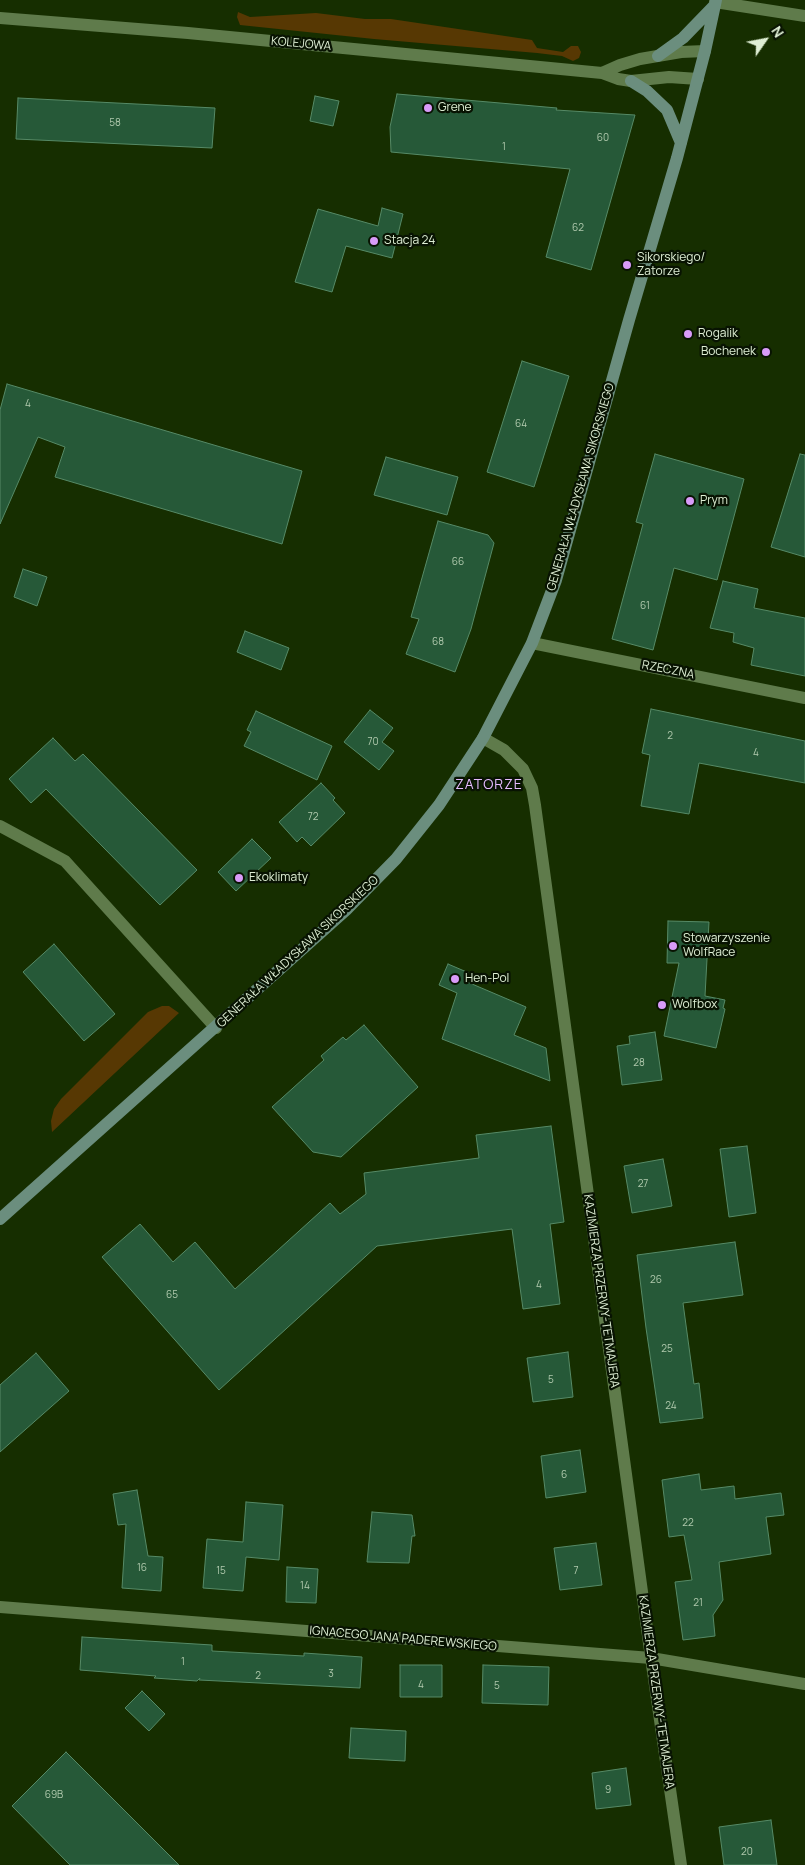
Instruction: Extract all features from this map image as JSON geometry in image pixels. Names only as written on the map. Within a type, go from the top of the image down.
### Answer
[{"type":"main road","name":"GENERAŁA WŁADYSŁAWA SIKORSKIEGO","points":[[0,1220],[346,910],[396,859],[440,805],[483,738],[532,642],[556,580],[681,143],[705,51],[715,3]]},
{"type":"main road","points":[[658,56],[683,38],[715,3]]},
{"type":"main road","points":[[631,81],[647,91],[667,110],[681,143]]},
{"type":"street","points":[[715,3],[805,16]]},
{"type":"street","name":"KOLEJOWA","points":[[0,18],[188,33],[602,73],[618,79],[631,81],[669,77],[698,79]]},
{"type":"street","name":"KOLEJOWA","points":[[602,73],[620,65],[658,56],[705,51]]},
{"type":"street","name":"RZECZNA","points":[[532,642],[805,698]]},
{"type":"street","name":"KAZIMIERZA PRZERWY-TETMAJERA","points":[[483,738],[504,750],[523,769],[532,788],[535,805],[681,1865]]},
{"type":"street","points":[[0,826],[64,861],[216,1028]]},
{"type":"street","name":"IGNACEGO JANA PADEREWSKIEGO","points":[[0,1607],[651,1658],[805,1684]]},
{"type":"shaded area","points":[[238,12],[250,17],[316,13],[365,19],[391,19],[532,40],[537,48],[563,52],[571,46],[578,46],[581,52],[579,58],[573,61],[562,56],[537,53],[240,25],[237,17]]},
{"type":"shaded area","points":[[162,1006],[169,1006],[179,1013],[52,1132],[51,1121],[54,1109],[61,1099],[148,1012]]},
{"type":"building","points":[[397,94],[557,108],[556,110],[635,115],[591,270],[546,257],[570,169],[391,152],[390,127]]},
{"type":"building","points":[[315,96],[339,101],[333,126],[310,121]]},
{"type":"building","points":[[18,98],[215,108],[212,148],[16,139]]},
{"type":"building","points":[[382,208],[403,214],[392,258],[346,246],[332,292],[295,282],[318,209],[378,226]]},
{"type":"building","points":[[522,361],[569,376],[534,487],[487,472]]},
{"type":"building","points":[[7,384],[302,471],[282,544],[55,477],[65,447],[38,437],[0,524],[0,410]]},
{"type":"building","points":[[655,454],[744,479],[717,580],[674,568],[653,650],[612,639],[643,524],[636,522]]},
{"type":"building","points":[[800,454],[805,455],[805,557],[771,547]]},
{"type":"building","points":[[386,457],[458,477],[447,515],[374,495]]},
{"type":"building","points":[[438,521],[488,535],[494,543],[471,629],[455,672],[406,654],[419,619],[411,617]]},
{"type":"building","points":[[23,569],[47,577],[37,606],[14,597]]},
{"type":"building","points":[[723,581],[758,589],[754,608],[805,618],[805,676],[751,665],[754,648],[733,642],[734,633],[710,628]]},
{"type":"building","points":[[245,631],[289,648],[281,670],[237,652]]},
{"type":"building","points":[[651,709],[805,741],[805,783],[699,763],[689,814],[641,806],[650,755],[642,753]]},
{"type":"building","points":[[370,710],[393,728],[382,742],[394,751],[379,770],[344,742]]},
{"type":"building","points":[[256,711],[332,746],[317,780],[244,746],[251,732],[247,730]]},
{"type":"building","points":[[53,738],[75,761],[83,754],[197,870],[160,905],[46,789],[31,803],[9,779]]},
{"type":"building","points":[[321,783],[335,798],[333,800],[345,813],[311,846],[302,837],[297,842],[279,822]]},
{"type":"building","points":[[252,839],[271,858],[236,891],[218,872]]},
{"type":"building","points":[[668,921],[709,922],[705,996],[725,1000],[723,1008],[725,1009],[716,1048],[664,1036],[679,963],[667,963]]},
{"type":"building","points":[[54,944],[115,1014],[84,1041],[23,972]]},
{"type":"building","points":[[448,964],[469,973],[465,981],[526,1007],[514,1035],[546,1048],[550,1081],[442,1039],[457,993],[439,985]]},
{"type":"building","points":[[364,1025],[418,1087],[341,1157],[313,1152],[272,1107],[324,1060],[321,1056],[343,1037],[346,1040]]},
{"type":"building","points":[[655,1032],[662,1080],[622,1085],[617,1046],[630,1044],[629,1036]]},
{"type":"building","points":[[551,1126],[564,1222],[550,1224],[560,1304],[523,1309],[512,1229],[377,1246],[219,1390],[102,1257],[140,1224],[173,1262],[195,1242],[235,1289],[330,1203],[340,1214],[366,1194],[364,1173],[479,1158],[476,1135]]},
{"type":"building","points":[[747,1146],[756,1213],[729,1217],[720,1149]]},
{"type":"building","points":[[663,1159],[672,1206],[632,1213],[624,1166]]},
{"type":"building","points":[[735,1242],[743,1295],[683,1303],[694,1384],[699,1383],[703,1418],[660,1423],[637,1255]]},
{"type":"building","points":[[568,1352],[573,1397],[533,1402],[527,1358]]},
{"type":"building","points":[[36,1353],[69,1391],[0,1452],[0,1385]]},
{"type":"building","points":[[580,1450],[586,1492],[546,1498],[541,1456]]},
{"type":"building","points":[[699,1474],[701,1490],[734,1486],[735,1499],[781,1493],[784,1515],[766,1517],[771,1554],[719,1562],[723,1600],[713,1615],[715,1636],[683,1640],[675,1582],[692,1580],[684,1535],[669,1537],[662,1480]]},
{"type":"building","points":[[137,1490],[148,1556],[163,1557],[161,1591],[122,1588],[126,1524],[118,1525],[113,1494]]},
{"type":"building","points":[[246,1502],[283,1505],[279,1560],[246,1557],[243,1591],[203,1588],[207,1539],[243,1542]]},
{"type":"building","points":[[372,1512],[412,1515],[415,1536],[412,1536],[409,1563],[367,1562]]},
{"type":"building","points":[[596,1543],[602,1585],[560,1590],[554,1548]]},
{"type":"building","points":[[287,1567],[318,1569],[316,1603],[286,1602]]},
{"type":"building","points":[[82,1637],[212,1645],[212,1651],[304,1656],[304,1653],[362,1657],[360,1688],[199,1680],[200,1678],[197,1681],[80,1670]]},
{"type":"building","points":[[400,1665],[442,1665],[442,1697],[400,1697]]},
{"type":"building","points":[[483,1665],[549,1667],[548,1705],[482,1703]]},
{"type":"building","points":[[142,1691],[165,1714],[149,1731],[125,1708]]},
{"type":"building","points":[[351,1728],[406,1731],[405,1761],[349,1758]]},
{"type":"building","points":[[66,1752],[179,1865],[70,1865],[12,1806]]},
{"type":"building","points":[[626,1768],[631,1805],[596,1809],[592,1773]]},
{"type":"building","points":[[771,1820],[777,1865],[724,1865],[719,1827]]},
{"type":"place","name":"Grene","points":[[428,108]]},
{"type":"place","name":"Stacja 24","points":[[374,241]]},
{"type":"place","name":"Sikorskiego/ Zatorze","points":[[627,265]]},
{"type":"place","name":"Rogalik","points":[[688,334]]},
{"type":"place","name":"Bochenek","points":[[766,352]]},
{"type":"place","name":"Prym","points":[[690,501]]},
{"type":"place","name":"Ekoklimaty","points":[[239,878]]},
{"type":"place","name":"Stowarzyszenie WolfRace","points":[[673,946]]},
{"type":"place","name":"Hen-Pol","points":[[455,979]]},
{"type":"place","name":"Wolfbox","points":[[662,1005]]},
{"type":"district","name":"ZATORZE","points":[[489,785]]}]
